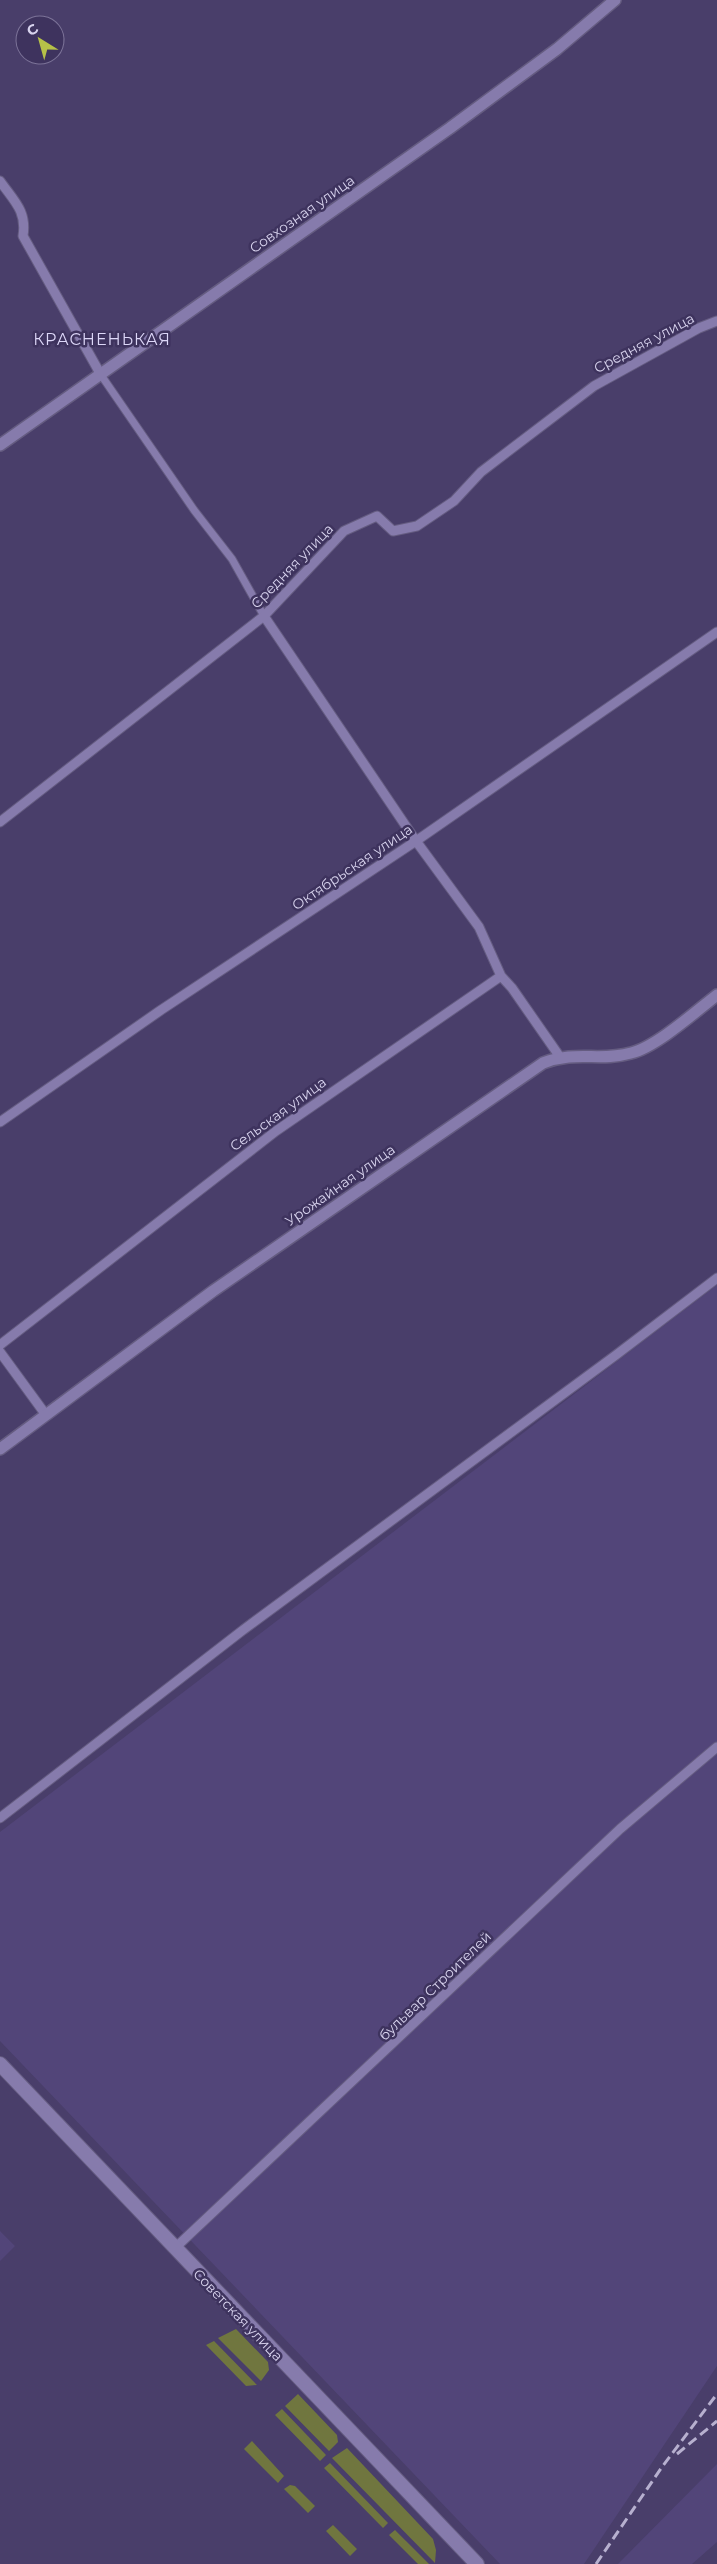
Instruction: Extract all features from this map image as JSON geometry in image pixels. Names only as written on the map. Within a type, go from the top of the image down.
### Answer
[{"type":"main road","name":"Советская улица","points":[[0,2064],[477,2564]]},
{"type":"street","name":"Совхозная улица","points":[[0,445],[450,128],[557,49],[615,0]]},
{"type":"street","points":[[0,181],[20,208],[25,221],[23,236],[101,375],[194,510],[232,559],[264,616],[416,841],[478,927],[500,976],[512,988],[560,1057]]},
{"type":"street","name":"Средняя улица","points":[[0,822],[264,616],[344,531],[377,516],[393,531],[417,526],[454,501],[481,472],[594,386],[699,328],[717,321]]},
{"type":"street","name":"Октябрьская улица","points":[[0,1122],[161,1010],[416,841],[717,632]]},
{"type":"street","name":"Сельская улица","points":[[0,1345],[276,1131],[500,976]]},
{"type":"street","name":"Урожайная улица","points":[[0,1449],[213,1291],[543,1063],[560,1057],[610,1056],[631,1053],[649,1045],[717,995]]},
{"type":"street","points":[[0,1818],[243,1630],[616,1355],[717,1278]]},
{"type":"street","points":[[0,1352],[46,1415]]},
{"type":"street","name":"бульвар Строителей","points":[[175,2248],[620,1829],[717,1747]]},
{"type":"shaded area","points":[[717,1285],[717,2366],[584,2564],[500,2564],[0,2041],[0,1832]]},
{"type":"shaded area","points":[[0,2231],[15,2246],[0,2261]]},
{"type":"shaded area","points":[[717,2464],[717,2542],[692,2564],[618,2564]]},
{"type":"green space","points":[[236,2329],[268,2362],[269,2370],[261,2381],[218,2338]]},
{"type":"green space","points":[[214,2341],[257,2385],[246,2386],[206,2345]]},
{"type":"green space","points":[[298,2394],[337,2435],[338,2442],[329,2451],[285,2406]]},
{"type":"green space","points":[[282,2409],[326,2455],[320,2461],[275,2415]]},
{"type":"green space","points":[[252,2441],[284,2476],[278,2483],[244,2449]]},
{"type":"green space","points":[[347,2448],[433,2539],[436,2550],[435,2563],[332,2458]]},
{"type":"green space","points":[[330,2463],[388,2523],[383,2528],[324,2468]]},
{"type":"green space","points":[[290,2485],[295,2486],[315,2506],[308,2513],[284,2489]]},
{"type":"green space","points":[[333,2525],[357,2549],[350,2556],[326,2531]]},
{"type":"green space","points":[[395,2530],[429,2564],[418,2564],[389,2535]]},
{"type":"railway","points":[[596,2564],[662,2467],[717,2394]]},
{"type":"railway","points":[[677,2454],[717,2421]]},
{"type":"district","name":"КРАСНЕНЬКАЯ","points":[[102,339]]}]
